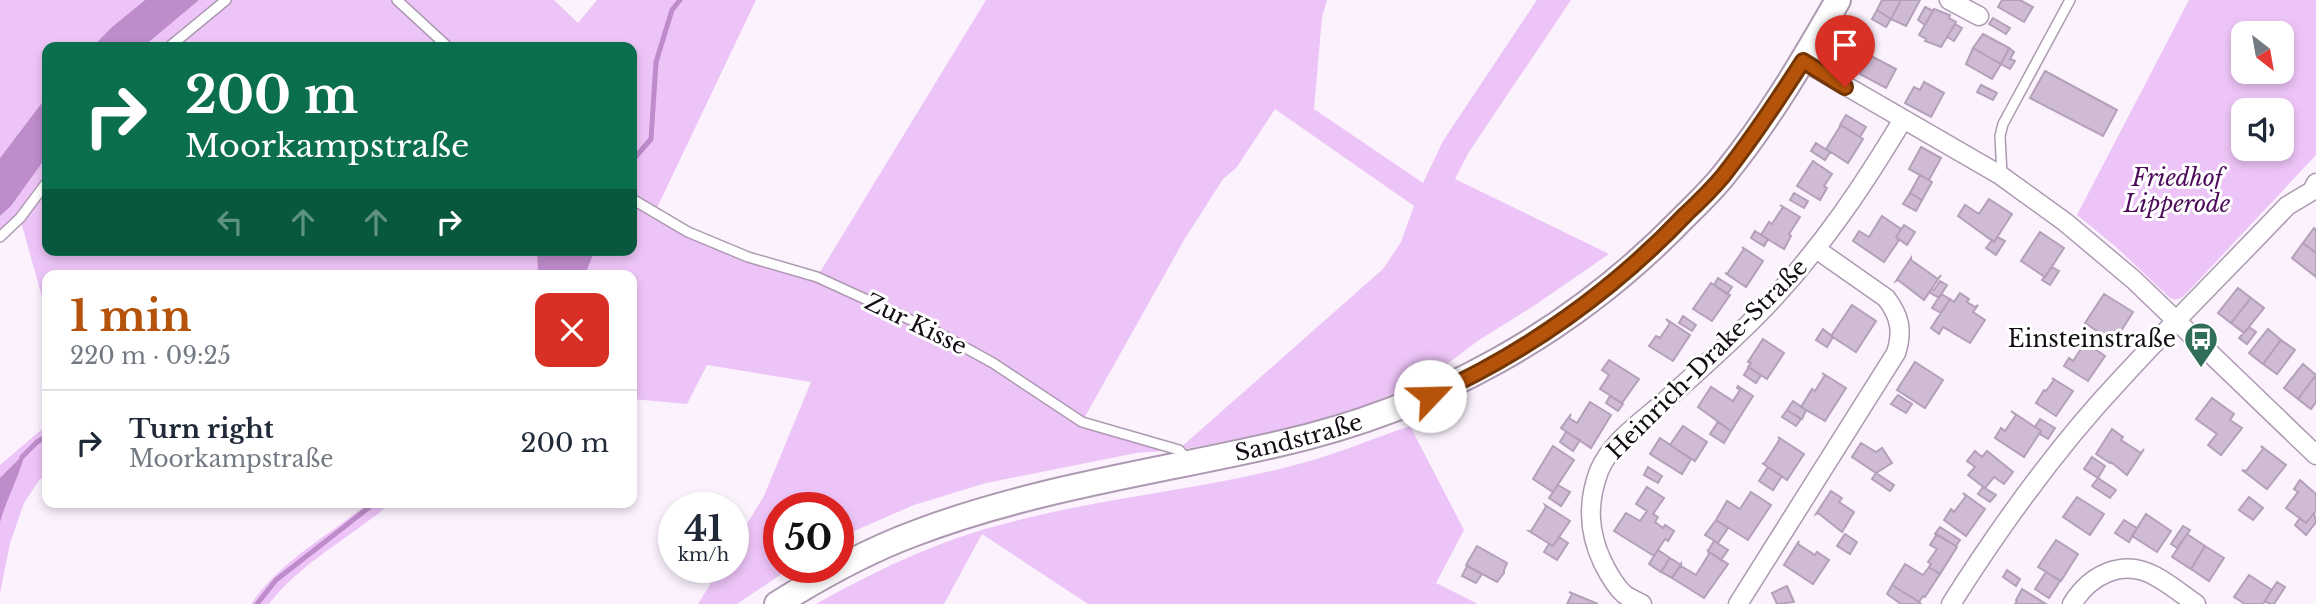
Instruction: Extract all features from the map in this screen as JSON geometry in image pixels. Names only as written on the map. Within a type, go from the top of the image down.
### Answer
[{"type":"main road","name":"Sandstraße","points":[[778,604],[847,563],[912,534],[964,516],[1045,494],[1282,444],[1358,423],[1413,404],[1520,349],[1604,290],[1653,249],[1722,177],[1771,111],[1838,0]]},
{"type":"street","points":[[1949,0],[1979,16]]},
{"type":"street","points":[[1803,61],[2002,177],[2065,222],[2134,280],[2316,455]]},
{"type":"street","name":"Heinrich-Drake-Straße","points":[[1642,604],[1624,594],[1608,573],[1595,546],[1590,525],[1590,498],[1600,468],[1617,443],[1771,302],[1816,249],[1861,188],[1902,121]]},
{"type":"street","points":[[1951,604],[1977,563],[2057,455],[2120,380],[2287,206],[2315,190]]},
{"type":"street","points":[[1738,604],[1896,353],[1900,339],[1900,321],[1886,298],[1816,249]]},
{"type":"street","points":[[2071,604],[2082,588],[2098,577],[2118,569],[2136,569],[2154,575],[2196,604]]},
{"type":"lane","points":[[175,42],[226,0]]},
{"type":"lane","points":[[397,0],[443,42]]},
{"type":"lane","points":[[2002,177],[2002,129],[2070,0]]},
{"type":"lane","points":[[0,237],[20,218],[42,189]]},
{"type":"lane","name":"Zur Kisse","points":[[637,202],[688,232],[748,257],[817,277],[934,331],[993,363],[1082,422],[1179,450],[1190,463]]},
{"type":"green space","points":[[0,0],[145,0],[97,42],[42,42],[42,103],[0,158]]},
{"type":"green space","points":[[199,0],[554,0],[578,23],[597,0],[756,0],[655,212],[688,232],[817,277],[986,0],[1327,0],[1322,17],[1314,109],[1423,183],[1443,141],[1537,0],[1571,0],[1469,152],[1455,179],[1609,254],[1443,367],[1407,388],[1369,404],[1314,421],[1179,450],[1136,453],[986,483],[914,505],[854,531],[854,492],[766,492],[811,382],[707,365],[687,404],[637,399],[637,270],[587,270],[593,256],[637,256],[637,42],[149,42]],"holes":[[[1275,109],[1414,206],[1401,242],[1383,269],[1179,449],[1082,422],[1184,240],[1223,179],[1237,167]]]},
{"type":"green space","name":"Friedhof Lipperode","points":[[2189,0],[2316,0],[2316,155],[2183,297],[2175,300],[2170,298],[2077,215]]},
{"type":"green space","points":[[42,163],[42,256],[537,256],[538,270],[42,270],[42,297],[20,218],[0,237],[0,216],[11,206]]},
{"type":"green space","points":[[1410,426],[1464,530],[1436,583],[1478,604],[1088,604],[982,534],[944,604],[816,604],[904,559],[996,526],[1074,508],[1271,471],[1323,457]]},
{"type":"green space","points":[[41,430],[42,479],[24,503],[10,543],[0,593],[0,465]]},
{"type":"green space","points":[[763,498],[763,583],[768,583],[737,604],[698,604],[711,583],[749,583],[749,521]]},
{"type":"green space","points":[[362,508],[385,508],[312,562],[269,604],[251,604],[263,588],[291,561]]},
{"type":"shaded area","points":[[145,0],[199,0],[149,42],[97,42]]},
{"type":"shaded area","points":[[42,103],[42,163],[11,206],[0,216],[0,158]]},
{"type":"shaded area","points":[[537,256],[593,256],[587,270],[538,270]]},
{"type":"shaded area","points":[[25,453],[20,471],[0,522],[0,478]]},
{"type":"building","points":[[1882,0],[1901,0],[1891,19],[1877,10]]},
{"type":"building","points":[[1901,0],[1920,0],[1906,26],[1891,19]]},
{"type":"building","points":[[2002,0],[2020,0],[2033,7],[2024,22],[1998,7]]},
{"type":"building","points":[[1925,7],[1933,11],[1925,25],[1918,20]]},
{"type":"building","points":[[1934,9],[1950,15],[1949,18],[1956,22],[1941,47],[1925,41],[1926,39],[1919,35]]},
{"type":"building","points":[[1877,10],[1891,19],[1886,27],[1872,19]]},
{"type":"building","points":[[1993,18],[2010,28],[2006,34],[1989,24]]},
{"type":"building","points":[[1955,24],[1962,28],[1954,41],[1947,37]]},
{"type":"building","points":[[1983,34],[2009,48],[2001,64],[1973,48]]},
{"type":"building","points":[[1973,48],[2001,64],[1992,79],[1966,64]]},
{"type":"building","points":[[2009,48],[2014,52],[2010,59],[2015,61],[2010,69],[2001,64]]},
{"type":"building","points":[[1871,56],[1896,69],[1886,88],[1860,74]]},
{"type":"building","points":[[2045,71],[2117,110],[2103,136],[2030,98]]},
{"type":"building","points":[[1924,82],[1944,93],[1931,117],[1905,103],[1914,87],[1920,90]]},
{"type":"building","points":[[1981,85],[1997,93],[1993,100],[1977,92]]},
{"type":"building","points":[[1846,115],[1866,127],[1860,137],[1840,125]]},
{"type":"building","points":[[1841,125],[1863,139],[1848,163],[1826,149]]},
{"type":"building","points":[[1816,143],[1830,152],[1825,160],[1811,151]]},
{"type":"building","points":[[1921,147],[1941,158],[1929,180],[1909,169]]},
{"type":"building","points":[[1813,161],[1832,174],[1824,186],[1827,188],[1820,200],[1797,186]]},
{"type":"building","points":[[1920,175],[1932,182],[1922,200],[1910,193]]},
{"type":"building","points":[[1794,193],[1808,201],[1804,208],[1790,200]]},
{"type":"building","points":[[1910,193],[1922,200],[1916,211],[1903,204]]},
{"type":"building","points":[[1989,199],[2012,214],[1994,242],[1958,216],[1965,205],[1979,214]]},
{"type":"building","points":[[1780,205],[1800,217],[1789,234],[1791,236],[1784,249],[1761,235],[1783,207]]},
{"type":"building","points":[[1882,216],[1901,229],[1896,237],[1899,240],[1884,262],[1853,241],[1859,231],[1869,237]]},
{"type":"building","points":[[1904,225],[1915,232],[1907,245],[1896,237]]},
{"type":"building","points":[[2314,228],[2316,230],[2316,253],[2303,243]]},
{"type":"building","points":[[1755,231],[1768,239],[1764,246],[1751,238]]},
{"type":"building","points":[[2040,232],[2064,248],[2045,277],[2021,261]]},
{"type":"building","points":[[1997,237],[2005,241],[1996,255],[1986,248]]},
{"type":"building","points":[[2303,243],[2316,253],[2316,277],[2292,258]]},
{"type":"building","points":[[1742,247],[1763,261],[1746,287],[1725,273],[1727,274],[1744,249]]},
{"type":"building","points":[[1911,258],[1938,279],[1941,275],[1924,300],[1896,281]]},
{"type":"building","points":[[2052,267],[2059,271],[2050,285],[2042,280]]},
{"type":"building","points":[[1718,278],[1732,287],[1727,294],[1714,285]]},
{"type":"building","points":[[1940,281],[1947,285],[1939,298],[1929,292],[1934,290]]},
{"type":"building","points":[[1711,283],[1730,295],[1712,321],[1693,309]]},
{"type":"building","points":[[2238,288],[2251,298],[2231,323],[2218,313]]},
{"type":"building","points":[[1960,293],[1969,299],[1967,302],[1975,307],[1978,305],[1973,312],[1985,320],[1970,343],[1943,327],[1939,334],[1931,328],[1950,299],[1954,302]]},
{"type":"building","points":[[1941,294],[1950,299],[1941,313],[1932,308]]},
{"type":"building","points":[[2104,294],[2133,312],[2114,342],[2085,323]]},
{"type":"building","points":[[2251,298],[2264,308],[2244,333],[2231,323]]},
{"type":"building","points":[[1852,305],[1876,321],[1856,352],[1831,336]]},
{"type":"building","points":[[1683,316],[1696,325],[1692,331],[1679,323]]},
{"type":"building","points":[[1666,319],[1690,335],[1673,361],[1649,346],[1656,336],[1660,338],[1670,323]]},
{"type":"building","points":[[2249,327],[2256,332],[2247,344],[2239,338]]},
{"type":"building","points":[[1823,329],[1833,337],[1827,347],[1816,340]]},
{"type":"building","points":[[2268,329],[2281,340],[2263,364],[2249,353]]},
{"type":"building","points":[[2084,331],[2097,340],[2092,347],[2078,339]]},
{"type":"building","points":[[1763,339],[1784,353],[1767,379],[1748,367],[1751,363],[1748,362]]},
{"type":"building","points":[[2082,340],[2105,356],[2088,381],[2064,366],[2069,358],[2073,361],[2085,343]]},
{"type":"building","points":[[2281,340],[2295,350],[2277,374],[2263,364]]},
{"type":"building","points":[[1609,360],[1639,379],[1622,403],[1600,389],[1609,375],[1602,370]]},
{"type":"building","points":[[1915,362],[1943,380],[1925,408],[1897,390]]},
{"type":"building","points":[[2303,364],[2316,375],[2298,399],[2284,388]]},
{"type":"building","points":[[1749,367],[1761,375],[1756,383],[1744,375]]},
{"type":"building","points":[[1822,373],[1846,388],[1825,421],[1801,407],[1825,375]]},
{"type":"building","points":[[2316,375],[2316,402],[2311,409],[2298,399]]},
{"type":"building","points":[[2052,378],[2073,391],[2056,416],[2036,403],[2054,380]]},
{"type":"building","points":[[1738,386],[1753,396],[1731,431],[1698,407],[1711,387],[1733,401],[1740,390]]},
{"type":"building","points":[[1898,395],[1912,404],[1906,413],[1891,404]]},
{"type":"building","points":[[1610,396],[1623,404],[1618,411],[1606,403]]},
{"type":"building","points":[[2212,398],[2234,414],[2230,420],[2242,428],[2221,455],[2208,445],[2217,434],[2196,419]]},
{"type":"building","points":[[1793,401],[1806,410],[1802,419],[1787,410]]},
{"type":"building","points":[[1590,402],[1611,415],[1591,448],[1561,428],[1571,414],[1569,418],[1577,423]]},
{"type":"building","points":[[1787,410],[1801,419],[1796,426],[1782,417]]},
{"type":"building","points":[[2011,411],[2041,431],[2024,457],[1995,438],[2001,428],[2005,431],[2016,415]]},
{"type":"building","points":[[2040,419],[2055,428],[2048,439],[2035,427]]},
{"type":"building","points":[[1718,422],[1731,431],[1724,443],[1710,434]]},
{"type":"building","points":[[1683,426],[1707,442],[1695,461],[1670,445]]},
{"type":"building","points":[[2112,429],[2123,437],[2121,440],[2141,453],[2144,449],[2127,475],[2096,454]]},
{"type":"building","points":[[1566,432],[1580,440],[1573,451],[1560,442]]},
{"type":"building","points":[[1778,437],[1804,454],[1787,480],[1762,463],[1764,464],[1780,439]]},
{"type":"building","points":[[1660,438],[1691,459],[1682,474],[1650,454]]},
{"type":"building","points":[[1861,443],[1876,452],[1882,448],[1892,463],[1876,473],[1852,457]]},
{"type":"building","points":[[1553,446],[1574,460],[1553,492],[1533,479]]},
{"type":"building","points":[[2261,446],[2286,465],[2267,489],[2242,470],[2246,471],[2263,449]]},
{"type":"building","points":[[1975,451],[1982,457],[1987,451],[2013,472],[2004,484],[1994,477],[1985,488],[1968,475],[1975,467],[1967,461]]},
{"type":"building","points":[[2092,457],[2105,466],[2098,478],[2084,469]]},
{"type":"building","points":[[1648,467],[1662,476],[1658,483],[1644,475]]},
{"type":"building","points":[[1768,467],[1782,476],[1773,490],[1759,481]]},
{"type":"building","points":[[1876,473],[1894,485],[1890,491],[1872,479]]},
{"type":"building","points":[[2098,478],[2116,490],[2110,498],[2092,486]]},
{"type":"building","points":[[2300,480],[2316,494],[2316,511],[2306,523],[2286,508],[2298,492],[2294,489]]},
{"type":"building","points":[[1558,485],[1570,492],[1561,506],[1549,498]]},
{"type":"building","points":[[1647,487],[1664,498],[1653,514],[1658,517],[1655,522],[1674,531],[1654,556],[1614,531],[1626,513],[1640,521],[1647,511],[1636,504]]},
{"type":"building","points":[[1983,487],[1996,495],[1990,502],[1978,494]]},
{"type":"building","points":[[1831,491],[1842,498],[1839,502],[1854,512],[1842,532],[1816,514]]},
{"type":"building","points":[[1751,492],[1771,505],[1748,540],[1716,520],[1727,501],[1740,509]]},
{"type":"building","points":[[1963,493],[1985,509],[1966,536],[1944,520],[1951,509],[1954,512],[1966,496]]},
{"type":"building","points":[[2077,497],[2104,514],[2090,535],[2063,517]]},
{"type":"building","points":[[2249,497],[2263,508],[2253,520],[2239,510]]},
{"type":"building","points":[[1545,505],[1570,521],[1553,546],[1529,531]]},
{"type":"building","points":[[2314,513],[2316,522],[2306,535],[2295,525],[2300,518],[2306,523]]},
{"type":"building","points":[[2146,514],[2171,531],[2157,552],[2132,536]]},
{"type":"building","points":[[1716,520],[1728,528],[1718,543],[1705,535]]},
{"type":"building","points":[[2124,520],[2137,528],[2129,542],[2115,533]]},
{"type":"building","points":[[2183,526],[2190,530],[2177,548],[2171,544]]},
{"type":"building","points":[[1940,527],[1960,540],[1956,546],[1935,534]]},
{"type":"building","points":[[1845,534],[1857,542],[1850,554],[1837,546]]},
{"type":"building","points":[[1937,534],[1957,547],[1940,574],[1929,567],[1931,564],[1928,562],[1937,549],[1930,545]]},
{"type":"building","points":[[2187,534],[2205,546],[2191,569],[2172,557]]},
{"type":"building","points":[[1559,537],[1568,543],[1557,560],[1544,552],[1549,544],[1553,546]]},
{"type":"building","points":[[2056,540],[2078,554],[2061,581],[2038,567]]},
{"type":"building","points":[[1714,541],[1728,550],[1721,560],[1708,551]]},
{"type":"building","points":[[1799,541],[1798,544],[1815,555],[1817,552],[1829,560],[1813,584],[1784,565]]},
{"type":"building","points":[[1477,546],[1507,563],[1497,582],[1466,565]]},
{"type":"building","points":[[2205,546],[2224,558],[2209,581],[2191,569]]},
{"type":"building","points":[[1658,550],[1670,558],[1661,572],[1649,564]]},
{"type":"building","points":[[1708,551],[1728,564],[1704,598],[1672,578],[1681,564],[1696,575],[1709,554]]},
{"type":"building","points":[[1670,558],[1681,565],[1672,578],[1661,572]]},
{"type":"building","points":[[1905,564],[1923,575],[1929,567],[1940,574],[1919,602],[1892,585]]},
{"type":"building","points":[[1467,566],[1482,574],[1476,583],[1462,576]]},
{"type":"building","points":[[2007,570],[2020,579],[2016,586],[2003,577]]},
{"type":"building","points":[[2046,572],[2060,581],[2049,598],[2035,589]]},
{"type":"building","points":[[2249,575],[2272,590],[2263,604],[2245,604],[2234,597]]},
{"type":"building","points":[[2277,582],[2285,587],[2274,604],[2270,604],[2265,601]]},
{"type":"building","points":[[1892,585],[1921,604],[1901,604],[1887,594]]},
{"type":"building","points":[[1787,586],[1794,602],[1777,604],[1772,593]]},
{"type":"building","points":[[2022,589],[2046,604],[2015,604]]},
{"type":"building","points":[[1569,592],[1598,604],[1567,604],[1572,594]]},
{"type":"waterway","points":[[637,155],[651,139],[656,62],[672,10],[680,0]]},
{"type":"waterway","points":[[22,457],[42,439]]},
{"type":"waterway","points":[[257,604],[276,580],[368,508]]},
{"type":"place","name":"Einsteinstraße","points":[[2201,369]]},
{"type":"route","points":[[1430,396],[1520,349],[1604,290],[1653,249],[1722,177],[1771,111],[1803,61],[1845,87]]}]
